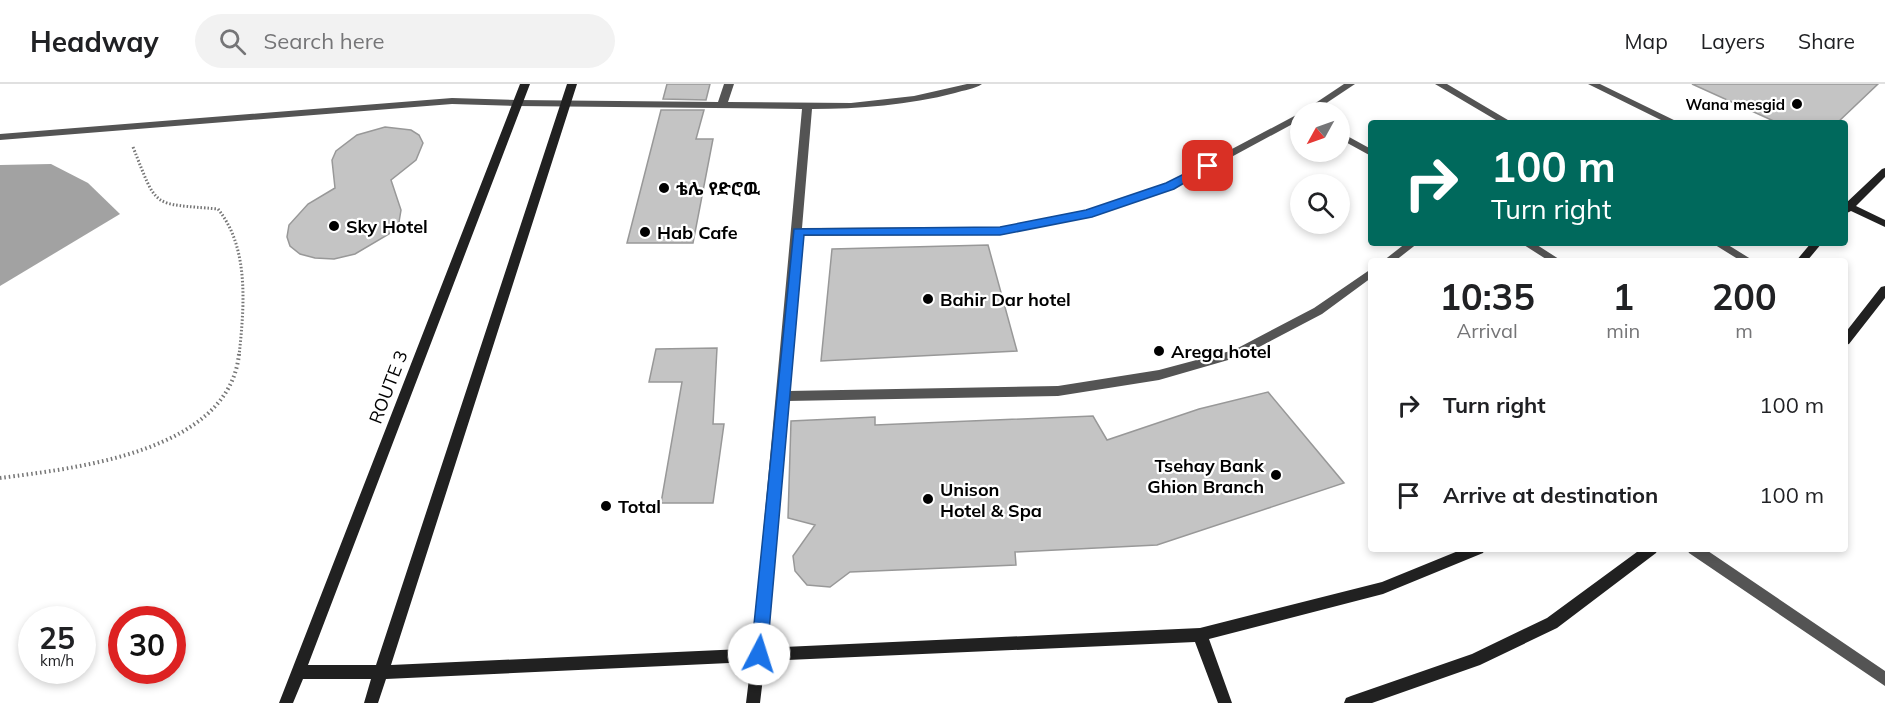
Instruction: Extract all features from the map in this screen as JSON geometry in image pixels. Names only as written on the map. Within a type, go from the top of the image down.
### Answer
[{"type":"street","name":"ROUTE 3","points":[[286,703],[525,84]]},
{"type":"street","points":[[371,703],[572,84]]},
{"type":"street","points":[[722,105],[729,84]]},
{"type":"street","points":[[0,137],[452,101],[807,108],[891,102],[951,92],[977,84]]},
{"type":"street","points":[[1322,102],[1350,84]]},
{"type":"street","points":[[1440,84],[1503,120]]},
{"type":"street","points":[[1594,84],[1669,120]]},
{"type":"street","points":[[753,703],[784,396],[807,108]]},
{"type":"street","points":[[798,231],[1000,231],[1088,214],[1170,186],[1290,121]]},
{"type":"street","points":[[1350,141],[1368,151]]},
{"type":"street","points":[[1848,205],[1885,171]]},
{"type":"street","points":[[1848,208],[1885,224]]},
{"type":"street","points":[[1392,258],[1409,246]]},
{"type":"street","points":[[1531,246],[1552,258]]},
{"type":"street","points":[[1722,246],[1744,258]]},
{"type":"street","points":[[1804,258],[1814,246]]},
{"type":"street","points":[[784,396],[1058,391],[1159,375],[1238,353],[1318,311],[1368,275]]},
{"type":"street","points":[[1848,336],[1885,290]]},
{"type":"street","points":[[297,672],[380,672],[1200,635],[1383,588],[1471,552]]},
{"type":"street","points":[[1351,703],[1474,660],[1552,623],[1647,552]]},
{"type":"street","points":[[1698,552],[1885,679]]},
{"type":"street","points":[[1200,635],[1225,703]]},
{"type":"path","points":[[0,478],[135,454],[205,419],[233,387],[240,345],[241,252],[232,224],[218,209],[163,204],[152,195],[123,128]]},
{"type":"shaded area","points":[[51,164],[88,183],[120,214],[0,286],[0,165]]},
{"type":"building","points":[[667,84],[710,84],[706,100],[663,99]]},
{"type":"building","name":"Wana mesgid","points":[[1692,84],[1878,84],[1840,120],[1771,120]]},
{"type":"building","points":[[661,110],[704,110],[696,139],[713,139],[693,243],[627,243]]},
{"type":"building","points":[[385,127],[411,130],[419,135],[423,143],[416,160],[391,180],[401,210],[399,222],[389,234],[355,254],[334,259],[300,254],[290,246],[287,237],[289,225],[308,204],[335,188],[332,160],[336,151],[357,135]]},
{"type":"building","points":[[988,245],[1017,351],[821,361],[832,249]]},
{"type":"building","points":[[717,348],[713,424],[724,424],[713,503],[661,503],[682,382],[649,382],[656,349]]},
{"type":"building","points":[[1268,392],[1344,483],[1157,545],[1015,552],[1016,565],[850,572],[830,587],[807,585],[795,571],[793,556],[815,525],[788,518],[791,421],[875,417],[875,425],[1093,416],[1107,440],[1199,409]]},
{"type":"place","name":"Wana mesgid","points":[[1797,104]]},
{"type":"place","name":"ቴሌ የድሮዉ","points":[[664,188]]},
{"type":"place","name":"Sky Hotel","points":[[334,226]]},
{"type":"place","name":"Hab Cafe","points":[[645,232]]},
{"type":"place","name":"Bahir Dar hotel","points":[[928,299]]},
{"type":"place","name":"Arega hotel","points":[[1159,351]]},
{"type":"place","name":"Tsehay Bank Ghion Branch","points":[[1276,475]]},
{"type":"place","name":"Unison Hotel & Spa","points":[[928,499]]},
{"type":"place","name":"Total","points":[[606,506]]},
{"type":"route","points":[[759,654],[798,231],[865,233],[1000,231],[1088,214],[1170,186],[1208,166]]}]
